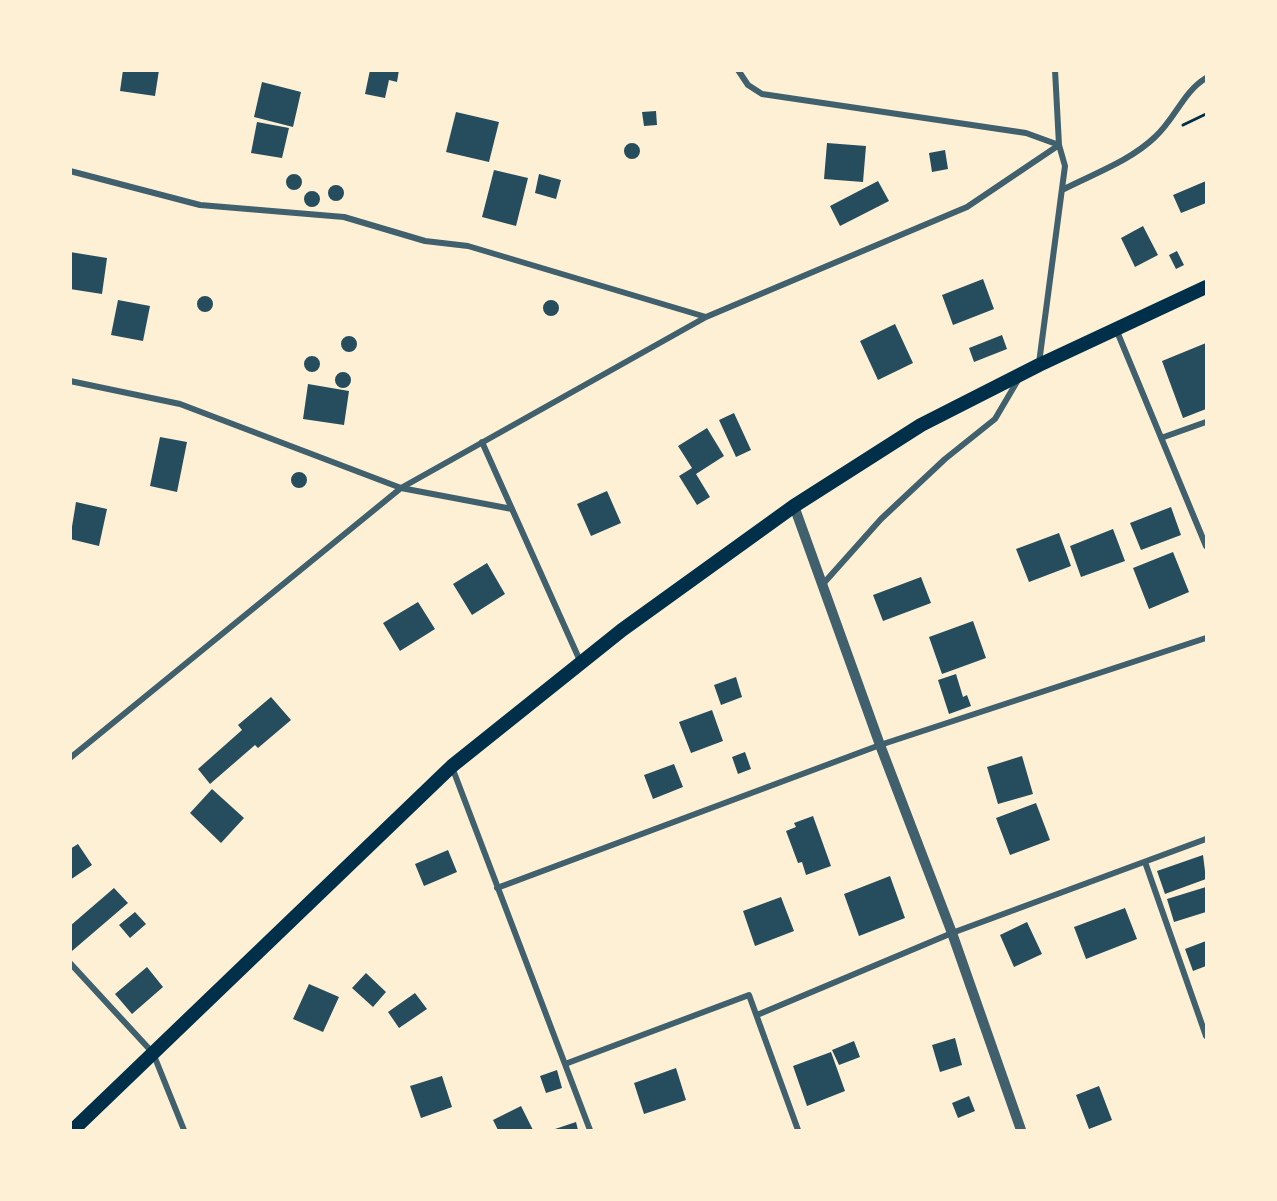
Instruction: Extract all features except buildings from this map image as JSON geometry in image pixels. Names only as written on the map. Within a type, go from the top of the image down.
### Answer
[{"type":"highway","points":[[73,1131],[452,766],[581,663],[794,506],[921,425],[1039,365],[1206,287]]},
{"type":"street","points":[[738,70],[748,85],[762,94],[1026,133],[1059,145]]},
{"type":"street","points":[[1039,365],[1065,166],[1059,145],[1055,70]]},
{"type":"street","points":[[1062,190],[1137,152],[1156,136],[1195,85],[1206,78]]},
{"type":"street","points":[[70,758],[400,488],[706,317],[967,207],[1059,145]]},
{"type":"street","points":[[70,171],[201,205],[344,217],[425,241],[468,246],[706,317]]},
{"type":"street","points":[[1116,329],[1206,546]]},
{"type":"street","points":[[823,584],[881,519],[945,459],[995,419],[1022,374]]},
{"type":"street","points":[[70,381],[180,404],[400,488],[512,509]]},
{"type":"street","points":[[1161,438],[1206,422]]},
{"type":"street","points":[[482,442],[581,663]]},
{"type":"street","points":[[794,506],[880,745],[952,933],[1021,1131]]},
{"type":"street","points":[[497,888],[880,745],[1206,638]]},
{"type":"street","points":[[452,766],[590,1131]]},
{"type":"street","points":[[756,1015],[952,933],[1206,839]]},
{"type":"street","points":[[1145,862],[1206,1036]]},
{"type":"street","points":[[70,963],[153,1053],[184,1131]]},
{"type":"street","points":[[565,1064],[750,996],[798,1131]]}]
